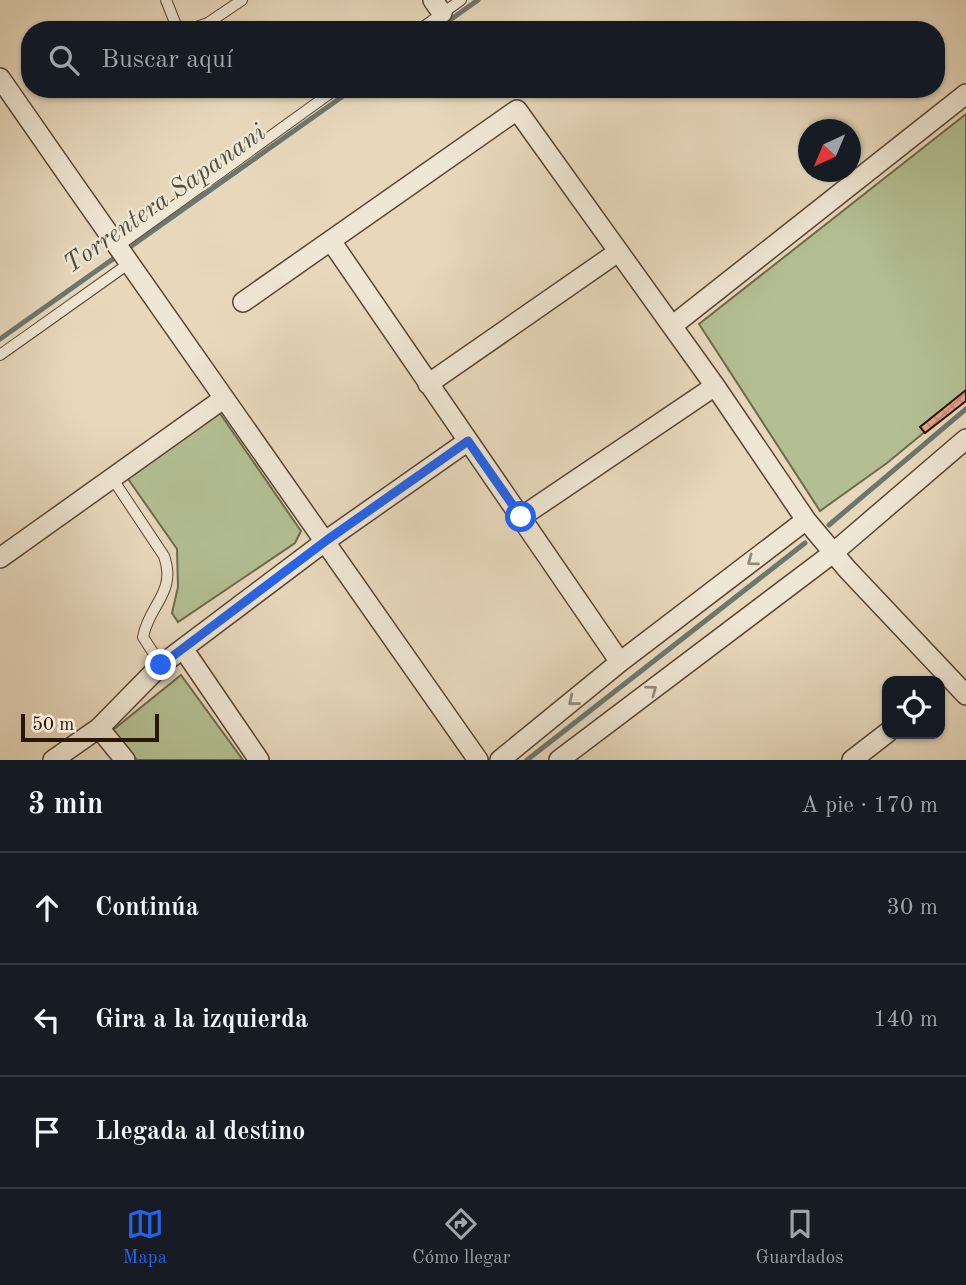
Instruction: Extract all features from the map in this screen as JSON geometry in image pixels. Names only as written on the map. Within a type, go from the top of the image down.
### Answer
[{"type":"street","points":[[0,78],[117,247],[131,262],[223,399],[327,540],[478,760]]},
{"type":"street","points":[[672,326],[966,94]]},
{"type":"street","points":[[243,302],[517,110],[715,386],[806,520],[953,690]]},
{"type":"street","points":[[331,241],[620,662]]},
{"type":"street","points":[[428,384],[618,252]]},
{"type":"street","points":[[521,517],[715,386]]},
{"type":"street","points":[[0,558],[223,399]]},
{"type":"street","points":[[559,760],[833,553],[966,439]]},
{"type":"street","points":[[53,760],[99,728],[161,665],[327,540],[468,441]]},
{"type":"street","points":[[500,760],[620,662],[806,520]]},
{"type":"street","points":[[184,650],[259,760]]},
{"type":"street","points":[[99,728],[125,760]]},
{"type":"street","points":[[852,760],[882,737]]},
{"type":"lane","points":[[166,0],[174,21]]},
{"type":"lane","points":[[211,21],[242,0]]},
{"type":"lane","points":[[426,21],[437,7],[461,0]]},
{"type":"lane","points":[[117,247],[324,98]]},
{"type":"lane","points":[[0,355],[131,262]]},
{"type":"lane","points":[[111,478],[164,556],[169,570],[165,590],[143,637],[161,665]]},
{"type":"green space","points":[[966,114],[966,398],[887,463],[820,511],[699,324]]},
{"type":"green space","points":[[219,412],[301,531],[295,543],[178,622],[172,613],[178,587],[177,549],[126,476]]},
{"type":"green space","points":[[181,675],[243,760],[137,760],[113,730]]},
{"type":"building","points":[[966,390],[966,401],[925,433],[920,427]]},
{"type":"waterway","name":"Torrentera Sapanani","points":[[449,21],[478,0]]},
{"type":"waterway","name":"Torrentera Sapanani","points":[[0,339],[340,98]]},
{"type":"waterway","points":[[829,525],[966,409]]},
{"type":"waterway","points":[[527,760],[805,543]]},
{"type":"route","points":[[161,665],[327,540],[468,441],[521,517]]}]
